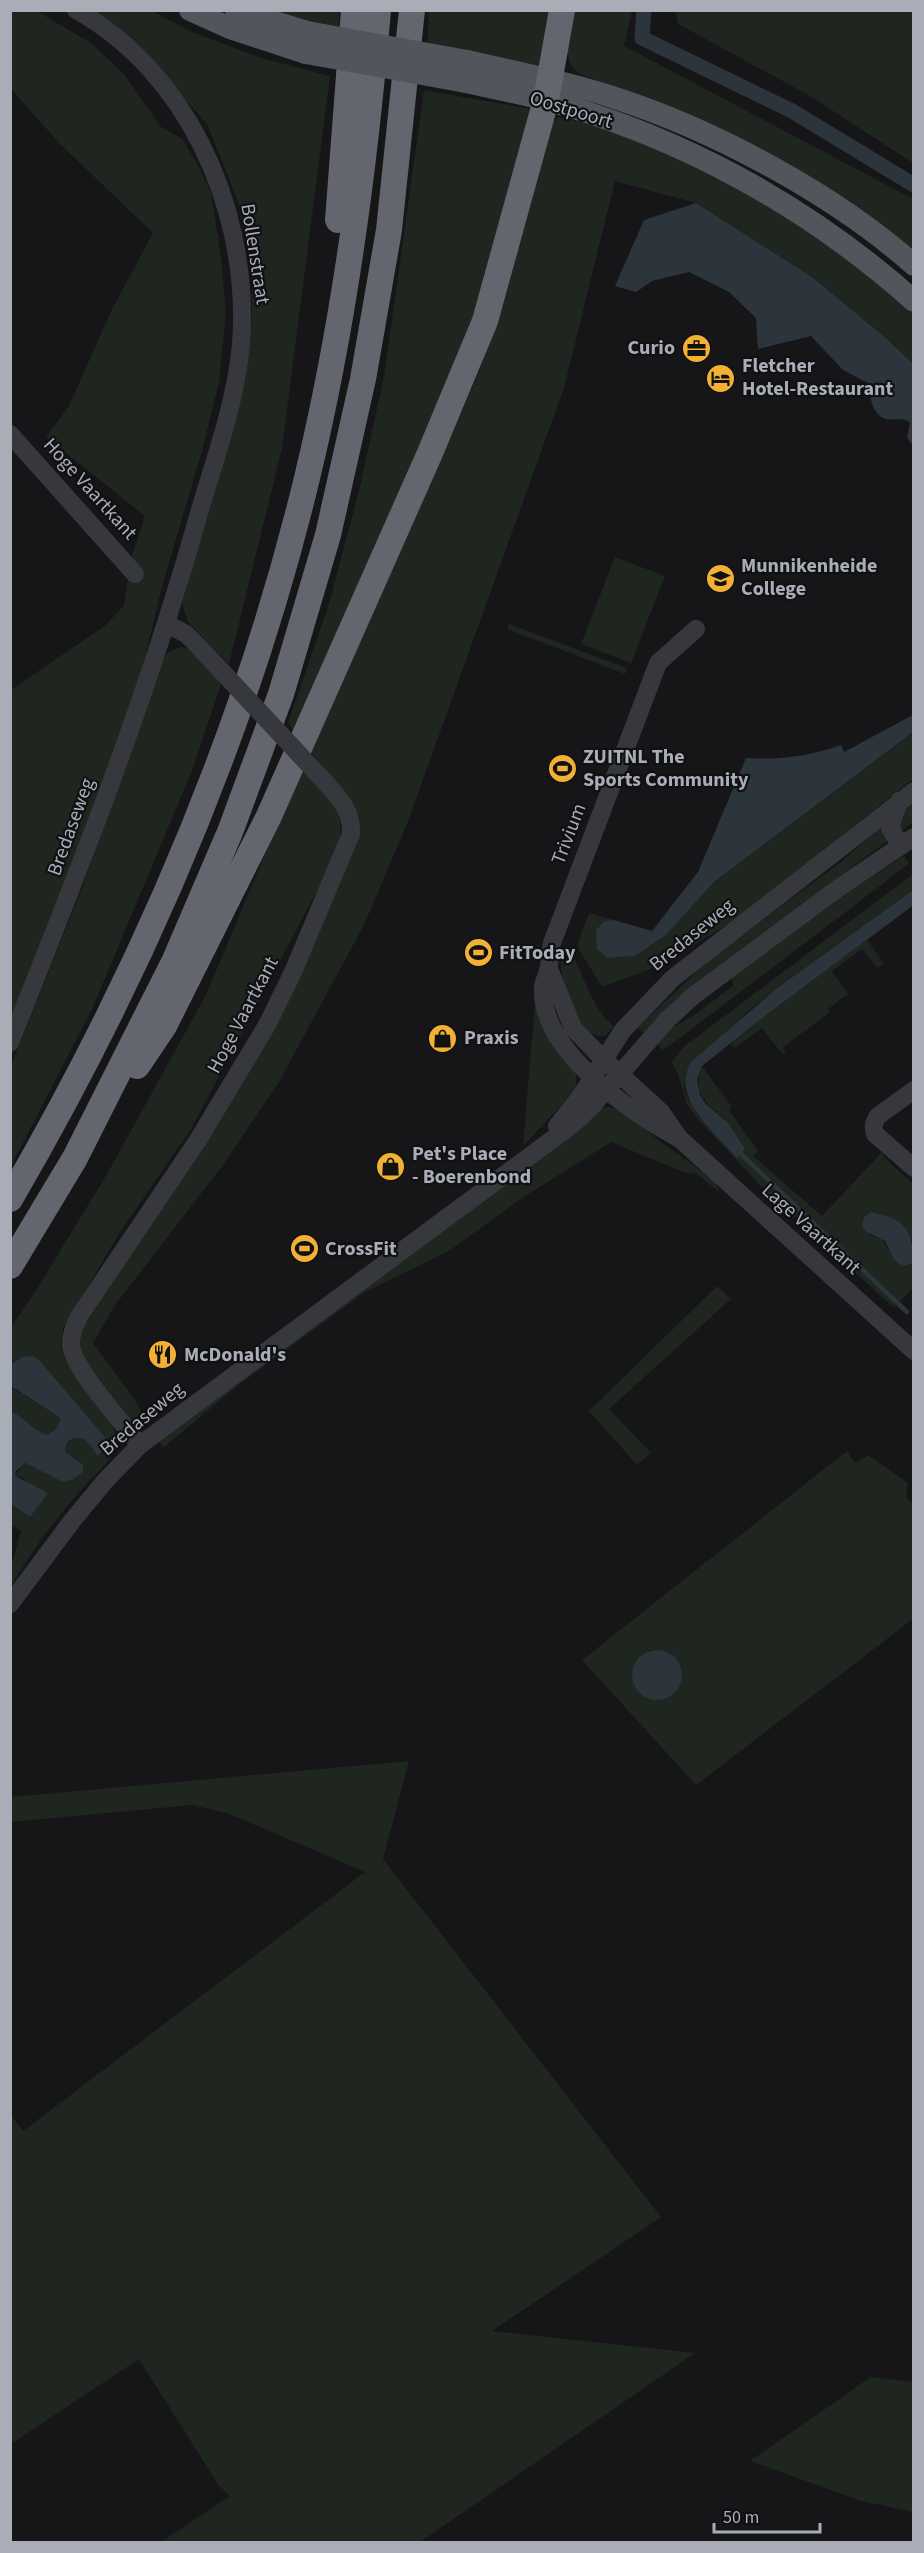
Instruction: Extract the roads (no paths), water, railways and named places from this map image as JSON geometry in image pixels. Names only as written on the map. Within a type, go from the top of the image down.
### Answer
[{"type":"highway","points":[[333,352],[328,302],[340,195],[354,10]]},
{"type":"highway","points":[[10,1199],[72,1089],[120,995],[187,845],[214,775],[273,602],[307,478],[346,282],[357,205],[378,10]]},
{"type":"highway","points":[[75,1158],[175,960],[230,832],[288,672],[328,535],[363,379],[389,230],[412,10]]},
{"type":"highway","points":[[10,1266],[75,1158],[164,1026],[278,794],[430,453],[485,321],[548,90],[562,10]]},
{"type":"main road","name":"Oostpoort","points":[[190,10],[230,28],[467,72],[548,90],[616,98],[656,112],[755,158],[861,222],[914,265]]},
{"type":"main road","name":"Oostpoort","points":[[236,10],[306,42]]},
{"type":"main road","name":"Oostpoort","points":[[548,90],[744,180],[793,209],[850,249],[914,301]]},
{"type":"street","name":"Bollenstraat","points":[[76,10],[111,34],[134,54],[172,96],[189,121],[214,168],[222,190],[239,271],[242,329],[236,378],[167,624]]},
{"type":"street","name":"Hoge Vaartkant","points":[[10,434],[135,574]]},
{"type":"street","name":"Hoge Vaartkant","points":[[140,1445],[80,1365],[71,1346],[71,1335],[80,1315],[162,1196],[267,1025],[293,972],[351,834],[351,819],[347,808],[326,783],[186,634],[167,624]]},
{"type":"street","name":"Bredaseweg","points":[[10,1043],[76,878],[167,624]]},
{"type":"street","name":"Trivium","points":[[591,1077],[572,1056],[552,1023],[542,987],[549,969],[552,943],[658,663],[696,629]]},
{"type":"street","name":"Bredaseweg","points":[[536,1150],[566,1116],[633,1018],[673,978],[906,796]]},
{"type":"street","points":[[906,796],[890,828],[907,842]]},
{"type":"street","name":"Bredaseweg","points":[[10,1604],[72,1521],[105,1481],[140,1445],[573,1124],[667,1020],[693,996],[840,887],[907,842]]},
{"type":"street","points":[[549,969],[573,1028],[603,1059]]},
{"type":"street","name":"Lage Vaartkant","points":[[603,1059],[662,1112],[680,1140]]},
{"type":"street","name":"Lage Vaartkant","points":[[591,1077],[649,1122],[680,1140],[914,1351]]},
{"type":"street","points":[[914,1090],[873,1122],[876,1134],[914,1168]]},
{"type":"waterway","points":[[644,10],[642,38],[792,111],[914,185]]},
{"type":"waterway","points":[[741,1154],[907,1312]]},
{"type":"place","name":"Curio","points":[[696,348]]},
{"type":"place","name":"Fletcher Hotel-Restaurant","points":[[721,378]]},
{"type":"place","name":"Munnikenheide College","points":[[720,578]]},
{"type":"place","name":"ZUITNL The Sports Community","points":[[562,769]]},
{"type":"place","name":"FitToday","points":[[478,953]]},
{"type":"place","name":"Praxis","points":[[443,1038]]},
{"type":"place","name":"Pet's Place - Boerenbond","points":[[391,1166]]},
{"type":"place","name":"CrossFit","points":[[304,1249]]},
{"type":"place","name":"McDonald's","points":[[163,1355]]}]
